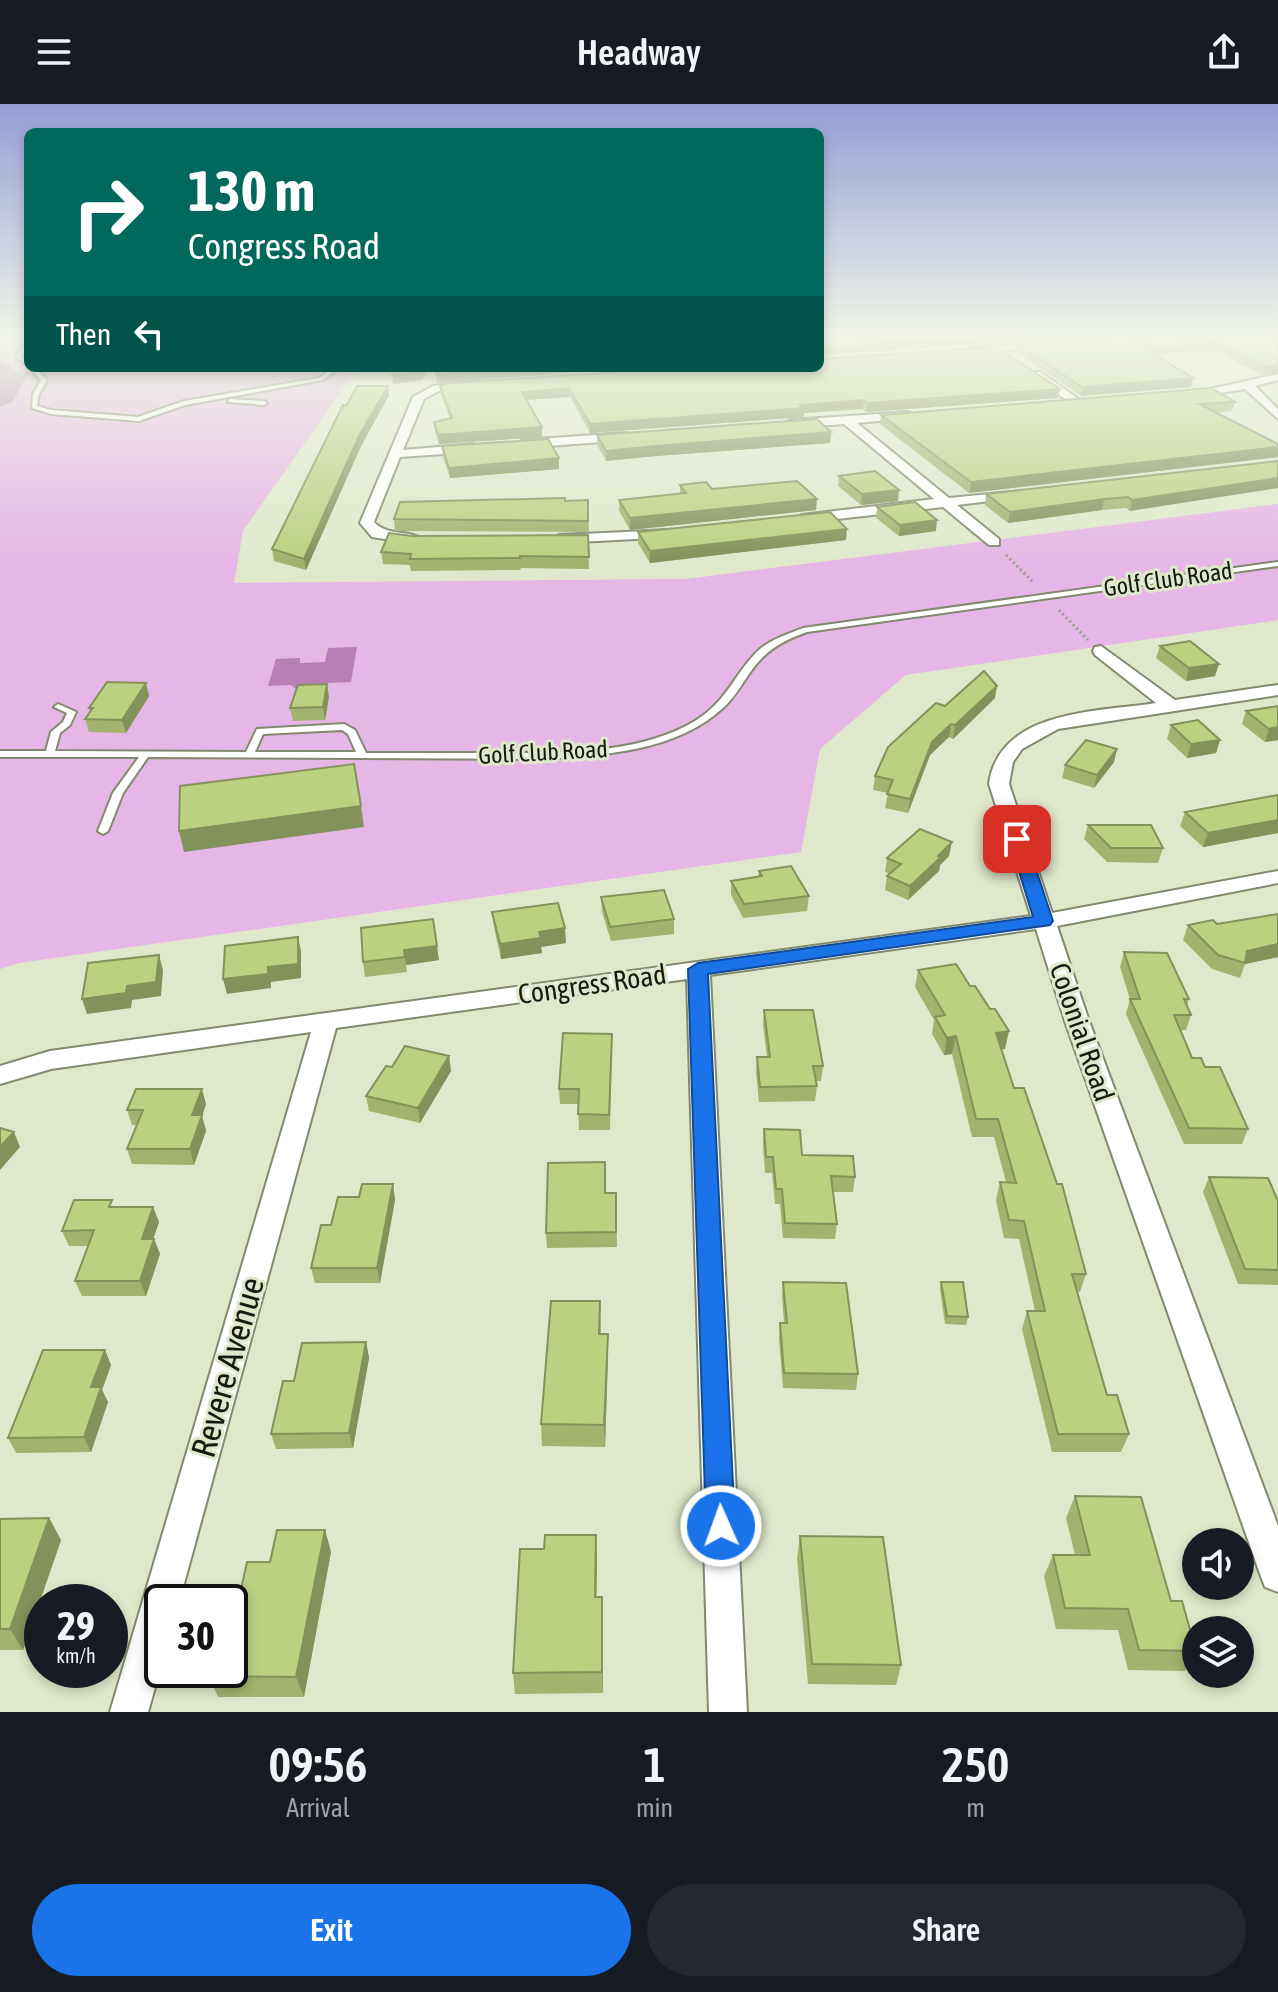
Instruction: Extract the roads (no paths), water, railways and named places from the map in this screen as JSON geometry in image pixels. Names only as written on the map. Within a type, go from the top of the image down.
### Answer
[{"type":"street","points":[[413,412],[367,523],[369,529],[387,537],[428,540]]},
{"type":"street","points":[[783,425],[923,414]]},
{"type":"street","points":[[846,420],[994,542]]},
{"type":"street","points":[[504,445],[644,435]]},
{"type":"street","points":[[395,454],[488,447]]},
{"type":"street","points":[[792,520],[1025,493]]},
{"type":"street","points":[[551,540],[685,532]]},
{"type":"street","points":[[1101,651],[1171,706]]},
{"type":"street","name":"Colonial Road","points":[[1278,690],[1054,724],[1026,737],[1007,753],[1000,768],[999,784],[1077,1021],[1278,1574]]},
{"type":"street","name":"Congress Road","points":[[0,1075],[50,1060],[1044,921],[1278,877]]},
{"type":"street","points":[[698,969],[728,1712]]},
{"type":"street","name":"Revere Avenue","points":[[129,1712],[326,1021]]},
{"type":"lane","points":[[52,412],[139,419],[159,412]]},
{"type":"lane","name":"Golf Club Road","points":[[0,754],[542,756],[617,749],[650,741],[699,722],[727,699],[758,655],[786,637],[806,630],[1278,564]]},
{"type":"lane","points":[[50,754],[56,732],[67,723],[72,712],[58,707]]},
{"type":"lane","points":[[249,755],[260,731],[344,727],[352,732],[362,755]]},
{"type":"lane","points":[[103,831],[118,793],[146,754]]}]
